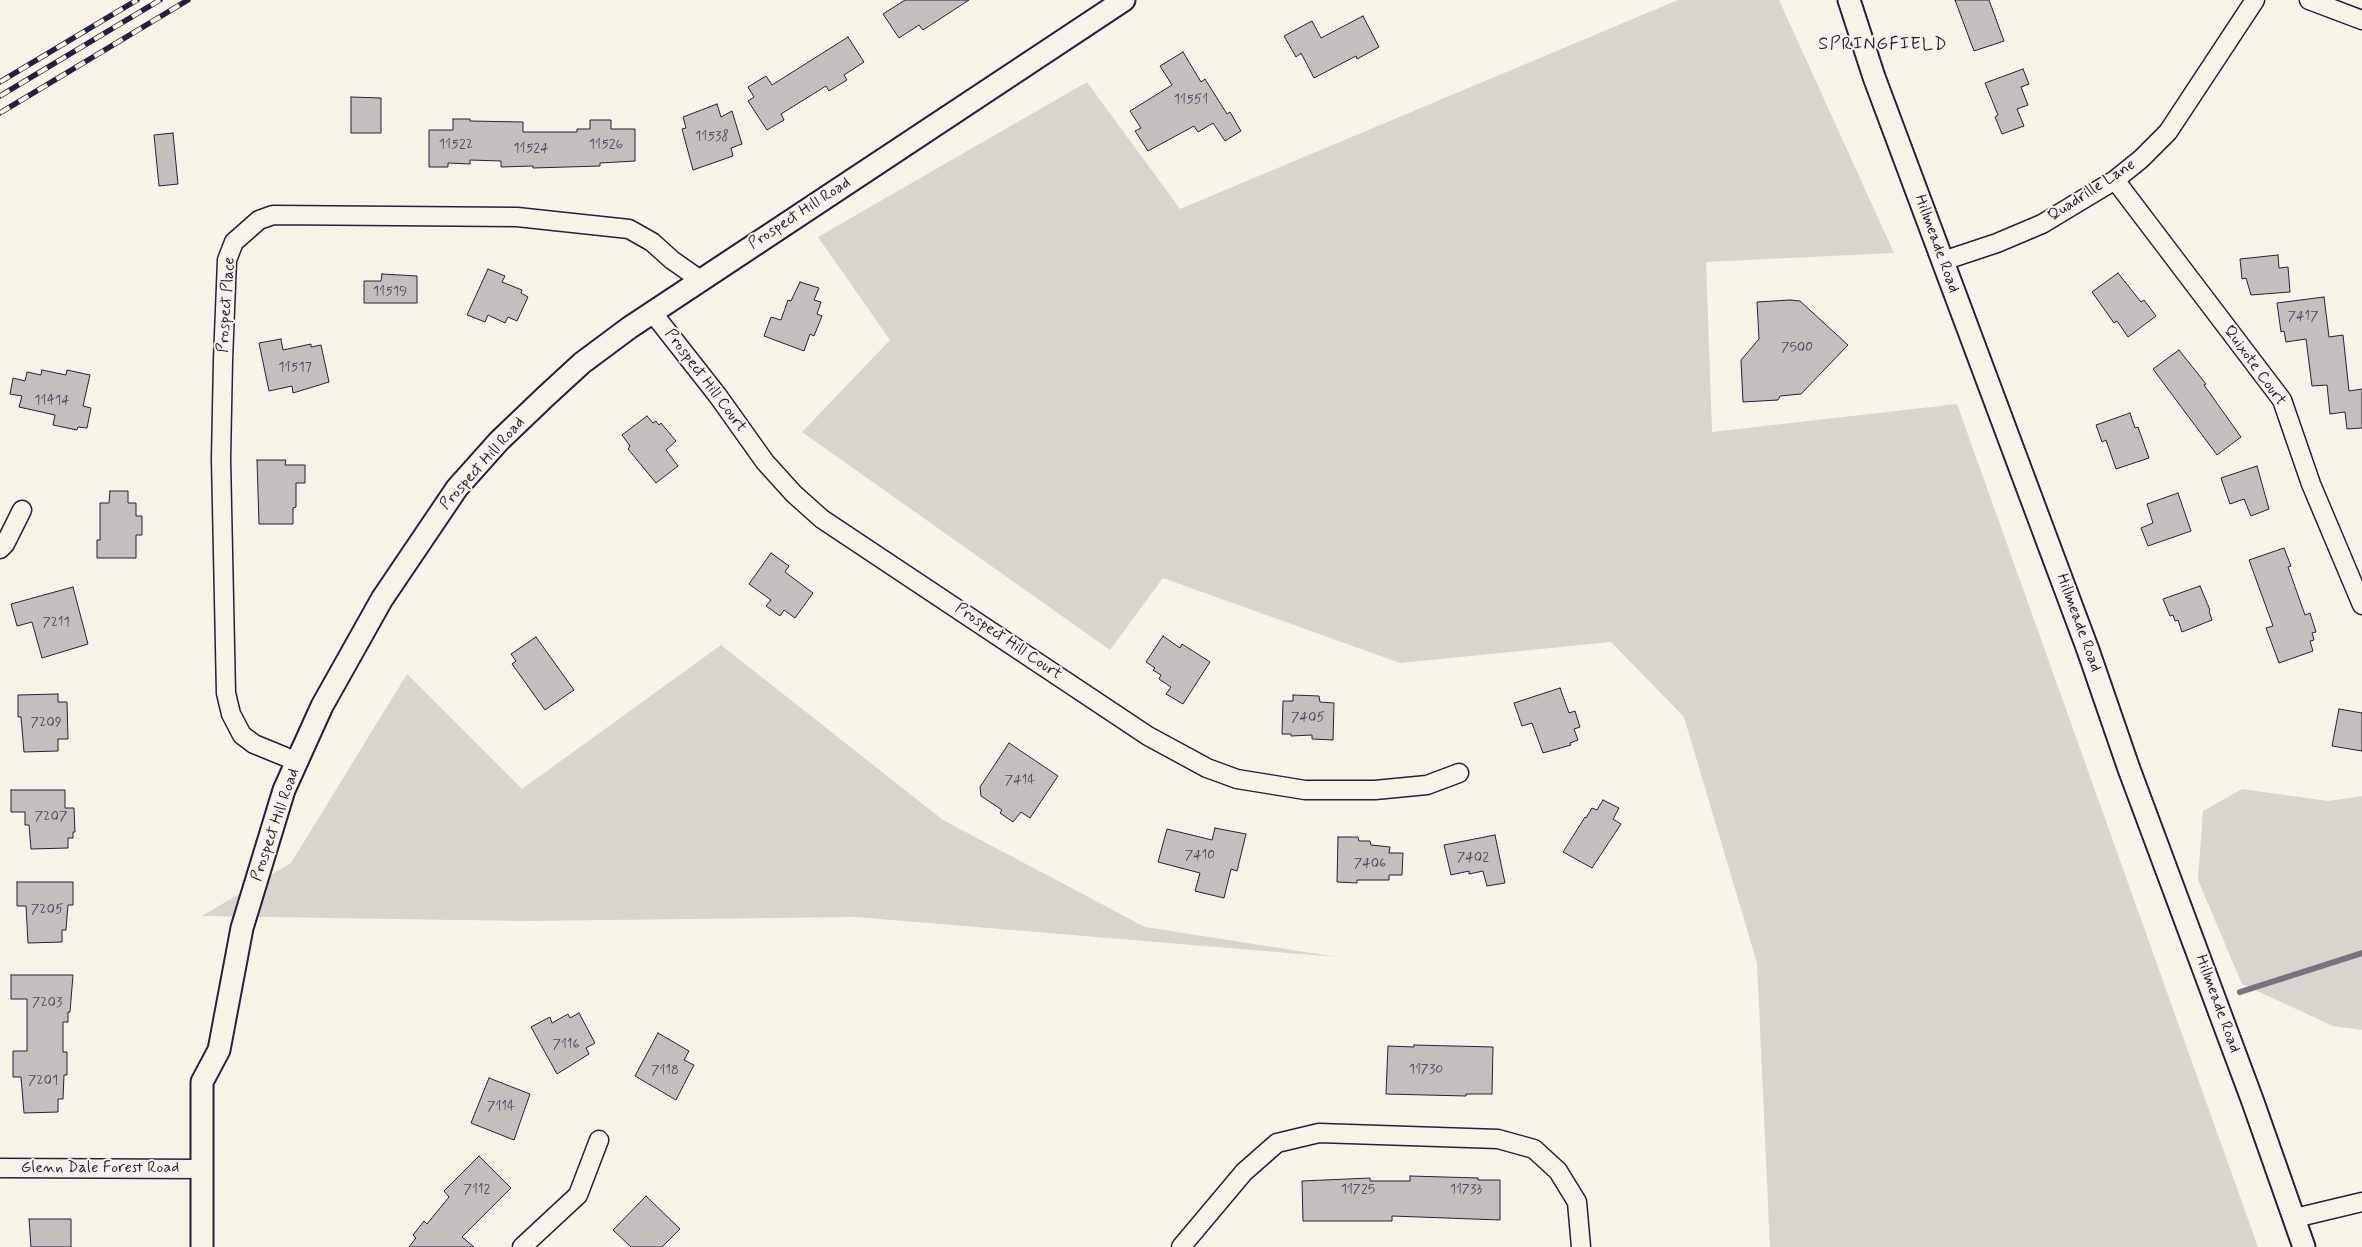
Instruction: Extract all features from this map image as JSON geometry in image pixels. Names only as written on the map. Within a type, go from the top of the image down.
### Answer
[{"type":"street","name":"Prospect Hill Road","points":[[202,1247],[202,1082],[218,1050],[242,928],[284,790],[322,706],[382,599],[457,488],[499,441],[576,369],[652,312],[699,279],[912,142],[1124,0]]},
{"type":"street","name":"Hillmeade Road","points":[[1849,0],[1874,77],[2085,641],[2304,1247]]},
{"type":"street","name":"Quadrille Lane","points":[[1943,261],[1997,243],[2042,224],[2115,180],[2142,159],[2168,132],[2211,71],[2255,0]]},
{"type":"street","points":[[2309,0],[2362,20]]},
{"type":"street","name":"Quixote Court","points":[[2115,180],[2282,400],[2311,484],[2362,605]]},
{"type":"street","name":"Prospect Place","points":[[298,762],[254,744],[242,735],[231,714],[226,693],[221,459],[227,260],[234,242],[259,220],[273,216],[517,217],[629,229],[652,242],[672,260],[699,279]]},
{"type":"street","name":"Prospect Hill Court","points":[[652,312],[718,396],[765,462],[794,494],[822,519],[1148,736],[1207,768],[1236,779],[1305,790],[1375,790],[1427,785],[1459,773]]},
{"type":"street","points":[[0,550],[22,510]]},
{"type":"street","points":[[1181,1247],[1244,1172],[1277,1143],[1319,1132],[1498,1138],[1534,1149],[1558,1171],[1577,1202],[1580,1247]]},
{"type":"street","points":[[522,1247],[578,1195],[599,1140]]},
{"type":"street","name":"Glenn Dale Forest Road","points":[[0,1168],[201,1169]]},
{"type":"street","points":[[2295,1218],[2362,1202]]},
{"type":"shaded area","points":[[1678,0],[1779,0],[1894,253],[1706,262],[1712,432],[1957,404],[2258,1247],[1770,1247],[1757,963],[1684,717],[1611,642],[1400,663],[1163,578],[1110,650],[802,432],[890,340],[818,237],[1087,82],[1180,209]]},
{"type":"shaded area","points":[[721,645],[943,820],[1145,927],[1337,957],[856,917],[525,921],[202,916],[291,863],[407,674],[522,789]]},
{"type":"shaded area","points":[[2242,789],[2328,801],[2362,796],[2362,1030],[2333,1026],[2242,984],[2198,880],[2203,811]]},
{"type":"building","points":[[905,0],[969,0],[923,30],[919,25],[899,38],[883,14]]},
{"type":"building","points":[[1955,0],[1989,0],[2004,41],[1974,51]]},
{"type":"building","points":[[1363,16],[1379,47],[1357,59],[1356,56],[1314,78],[1301,53],[1296,57],[1284,36],[1312,21],[1321,38]]},
{"type":"building","points":[[848,37],[864,62],[844,75],[847,80],[829,91],[826,86],[781,114],[784,120],[767,130],[748,101],[754,97],[748,87],[766,76],[772,85]]},
{"type":"building","points":[[1183,52],[1201,82],[1205,79],[1227,114],[1230,112],[1241,131],[1225,141],[1213,123],[1198,132],[1194,126],[1148,151],[1135,131],[1141,128],[1130,111],[1172,85],[1160,66]]},
{"type":"building","points":[[2023,69],[2029,84],[2021,87],[2028,105],[2017,109],[2024,126],[2002,134],[1995,117],[1998,115],[1985,83]]},
{"type":"building","points":[[351,97],[381,98],[381,133],[351,133]]},
{"type":"building","points":[[717,104],[721,117],[732,111],[742,144],[731,148],[733,156],[693,170],[682,129],[686,128],[683,117]]},
{"type":"building","points":[[453,119],[523,122],[523,132],[577,132],[577,129],[590,129],[590,120],[611,120],[611,129],[635,129],[635,161],[600,163],[600,166],[533,168],[533,166],[501,167],[501,161],[470,160],[470,164],[448,163],[448,167],[429,167],[429,130],[453,130]]},
{"type":"building","points":[[173,133],[178,184],[159,186],[154,135]]},
{"type":"building","points":[[2278,255],[2279,268],[2288,267],[2290,292],[2251,295],[2246,278],[2242,279],[2240,259]]},
{"type":"building","points":[[488,269],[505,276],[502,282],[522,290],[521,293],[528,297],[517,321],[508,317],[505,323],[488,315],[485,322],[467,315]]},
{"type":"building","points":[[2118,273],[2141,302],[2144,300],[2156,316],[2128,337],[2117,321],[2114,323],[2092,292]]},
{"type":"building","points":[[382,274],[417,276],[417,303],[364,303],[364,281],[381,281]]},
{"type":"building","points":[[800,282],[819,288],[814,300],[821,302],[817,314],[822,316],[814,336],[810,334],[804,351],[764,336],[771,317],[781,320],[788,300],[791,301]]},
{"type":"building","points":[[2324,297],[2329,337],[2343,335],[2349,391],[2362,389],[2362,428],[2347,429],[2345,412],[2330,414],[2327,385],[2312,386],[2306,339],[2286,342],[2284,331],[2281,332],[2277,303]]},
{"type":"building","points":[[1800,301],[1848,345],[1801,394],[1780,396],[1778,400],[1743,402],[1741,360],[1759,339],[1757,302]]},
{"type":"building","points":[[281,339],[283,350],[311,344],[311,347],[321,345],[329,382],[293,393],[292,386],[269,391],[259,343]]},
{"type":"building","points":[[2179,350],[2206,384],[2204,385],[2241,437],[2217,455],[2153,369]]},
{"type":"building","points":[[42,370],[66,375],[67,370],[90,375],[83,406],[91,408],[87,428],[78,427],[77,430],[53,425],[55,415],[19,407],[22,396],[10,394],[13,378],[25,381],[27,372],[41,375]]},
{"type":"building","points":[[2130,413],[2135,428],[2138,427],[2149,458],[2116,469],[2106,440],[2102,442],[2096,425]]},
{"type":"building","points":[[647,416],[653,423],[656,421],[659,425],[661,423],[676,441],[666,450],[678,466],[656,483],[628,449],[630,446],[622,435]]},
{"type":"building","points":[[257,460],[286,460],[285,465],[305,465],[305,483],[296,483],[296,507],[293,508],[293,524],[259,524]]},
{"type":"building","points":[[2257,466],[2269,509],[2251,516],[2244,499],[2230,504],[2221,478]]},
{"type":"building","points":[[110,491],[128,491],[128,503],[136,503],[136,516],[142,516],[142,535],[136,535],[136,558],[97,558],[97,540],[100,540],[100,503],[109,503]]},
{"type":"building","points":[[2178,493],[2191,531],[2148,546],[2141,528],[2153,523],[2147,504]]},
{"type":"building","points":[[2284,548],[2291,566],[2288,567],[2305,615],[2310,613],[2316,632],[2312,633],[2314,640],[2310,641],[2313,651],[2279,663],[2266,628],[2273,626],[2249,560]]},
{"type":"building","points":[[771,553],[789,566],[785,572],[813,593],[795,618],[784,610],[780,616],[766,606],[771,600],[749,584]]},
{"type":"building","points":[[2200,586],[2212,620],[2182,632],[2178,620],[2175,621],[2173,615],[2170,616],[2163,599]]},
{"type":"building","points":[[73,587],[88,644],[42,658],[32,622],[17,626],[11,604]]},
{"type":"building","points":[[1163,636],[1180,648],[1182,644],[1210,662],[1183,704],[1166,694],[1171,687],[1159,679],[1161,675],[1146,662]]},
{"type":"building","points":[[536,637],[574,690],[545,710],[512,664],[516,661],[511,654]]},
{"type":"building","points":[[1560,688],[1569,713],[1575,711],[1580,727],[1574,729],[1578,740],[1570,743],[1571,745],[1543,753],[1532,723],[1522,726],[1514,703]]},
{"type":"building","points":[[58,694],[58,702],[67,702],[68,739],[58,739],[58,751],[24,752],[21,717],[18,717],[18,695]]},
{"type":"building","points":[[1293,695],[1319,696],[1320,702],[1334,703],[1333,740],[1312,739],[1312,735],[1291,736],[1291,734],[1282,734],[1283,701],[1293,701]]},
{"type":"building","points":[[2339,709],[2362,713],[2362,751],[2332,746]]},
{"type":"building","points":[[1009,743],[1058,776],[1030,818],[1021,812],[1013,822],[1000,813],[1002,810],[981,796],[980,787]]},
{"type":"building","points":[[11,790],[65,790],[65,808],[74,808],[75,832],[73,832],[73,838],[68,838],[68,848],[31,849],[29,825],[25,825],[25,812],[11,812]]},
{"type":"building","points":[[1603,800],[1619,808],[1613,819],[1621,824],[1592,868],[1563,852],[1585,817],[1592,808],[1597,810]]},
{"type":"building","points":[[1215,828],[1246,834],[1237,871],[1231,869],[1224,898],[1195,891],[1200,873],[1158,862],[1167,829],[1212,840]]},
{"type":"building","points":[[1495,835],[1505,883],[1487,886],[1483,871],[1469,874],[1469,871],[1451,875],[1444,845]]},
{"type":"building","points":[[1338,837],[1358,837],[1359,841],[1370,841],[1371,845],[1390,847],[1389,853],[1403,853],[1402,875],[1389,875],[1389,880],[1357,880],[1357,883],[1337,882]]},
{"type":"building","points":[[17,882],[73,882],[73,905],[68,905],[66,930],[62,930],[62,942],[28,943],[26,906],[17,906]]},
{"type":"building","points":[[11,975],[73,975],[68,1022],[63,1022],[63,1052],[67,1052],[67,1075],[64,1075],[63,1099],[58,1099],[58,1112],[24,1113],[21,1077],[13,1077],[13,1051],[27,1051],[27,999],[11,999]]},
{"type":"building","points":[[579,1013],[595,1043],[586,1048],[589,1054],[557,1074],[531,1027],[550,1017],[552,1023],[568,1014],[570,1018]]},
{"type":"building","points":[[658,1033],[689,1051],[684,1060],[694,1065],[676,1100],[635,1076]]},
{"type":"building","points":[[1414,1045],[1493,1047],[1492,1094],[1466,1094],[1466,1096],[1386,1094],[1388,1046],[1414,1047]]},
{"type":"building","points":[[489,1078],[530,1094],[514,1140],[471,1123]]},
{"type":"building","points":[[479,1156],[511,1188],[462,1237],[474,1247],[409,1247],[416,1238],[413,1235],[424,1221],[427,1224],[449,1197],[444,1191]]},
{"type":"building","points":[[1410,1176],[1500,1180],[1500,1220],[1392,1216],[1392,1221],[1303,1221],[1302,1181],[1370,1178],[1370,1181],[1410,1181]]},
{"type":"building","points":[[646,1196],[680,1229],[662,1247],[631,1247],[613,1230]]},
{"type":"building","points":[[29,1219],[71,1219],[71,1247],[31,1247]]},
{"type":"waterway","points":[[2240,992],[2362,953]]},
{"type":"railway","points":[[0,82],[137,0]]},
{"type":"railway","points":[[0,96],[160,0]]},
{"type":"railway","points":[[0,113],[188,0]]},
{"type":"district","name":"SPRINGFIELD","points":[[1883,45]]}]
